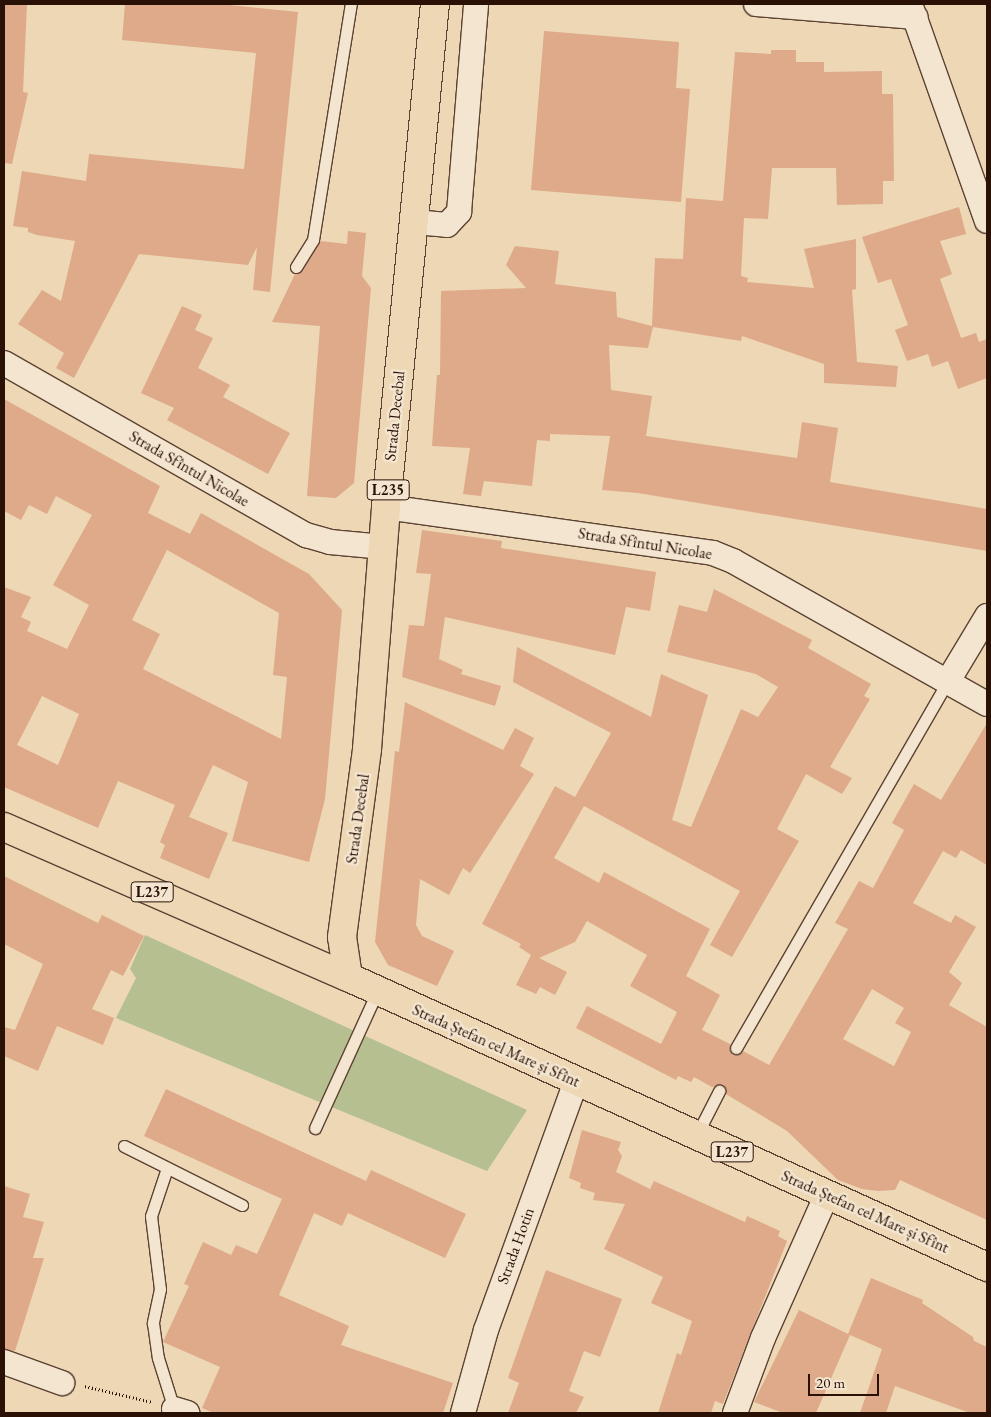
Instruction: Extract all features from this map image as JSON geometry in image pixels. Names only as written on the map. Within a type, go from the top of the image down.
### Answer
[{"type":"main road","name":"Strada Decebal","points":[[348,977],[342,937],[367,749],[386,507],[435,4]]},
{"type":"main road","name":"Strada Ștefan cel Mare și Sfînt","points":[[4,827],[348,977],[377,992],[827,1194],[979,1267]]},
{"type":"street","points":[[414,222],[447,225],[459,212],[476,4]]},
{"type":"street","points":[[756,4],[913,11],[987,221]]},
{"type":"street","name":"Strada Sfîntul Nicolae","points":[[4,364],[306,535],[330,542],[384,547]]},
{"type":"street","name":"Strada Sfîntul Nicolae","points":[[386,507],[713,553],[987,704]]},
{"type":"street","points":[[948,681],[987,616]]},
{"type":"street","name":"Strada Hotin","points":[[463,1413],[486,1330],[576,1082]]},
{"type":"street","points":[[735,1413],[762,1338],[827,1194]]},
{"type":"street","points":[[4,1362],[62,1383]]},
{"type":"lane","points":[[296,267],[313,240],[351,4]]},
{"type":"lane","points":[[736,1048],[948,681]]},
{"type":"lane","points":[[315,1128],[377,992]]},
{"type":"lane","points":[[696,1136],[719,1091]]},
{"type":"lane","points":[[124,1146],[242,1205]]},
{"type":"lane","points":[[167,1168],[151,1216],[160,1289],[153,1323],[158,1358],[180,1411]]},
{"type":"path","points":[[62,1383],[129,1395],[180,1411]]},
{"type":"green space","points":[[145,935],[527,1110],[487,1171],[116,1018],[136,978],[130,969]]},
{"type":"building","points":[[4,4],[27,4],[23,92],[28,93],[12,164],[4,163]]},
{"type":"building","points":[[125,4],[220,4],[298,12],[270,292],[253,290],[257,247],[248,265],[139,254],[74,378],[56,368],[64,353],[18,324],[42,290],[61,301],[75,241],[37,235],[28,232],[28,228],[13,226],[22,171],[86,181],[89,154],[244,169],[256,53],[122,40]]},
{"type":"building","points":[[544,31],[679,42],[676,88],[690,89],[681,202],[531,190]]},
{"type":"building","points":[[771,50],[796,50],[796,62],[824,62],[824,72],[882,71],[882,94],[893,94],[894,181],[883,181],[883,204],[837,205],[836,168],[772,168],[768,219],[744,218],[741,276],[748,278],[747,282],[814,288],[804,249],[856,239],[856,289],[852,290],[857,362],[898,366],[896,387],[824,383],[824,364],[742,336],[741,341],[653,327],[648,348],[609,345],[611,390],[652,396],[646,436],[797,458],[802,422],[838,428],[830,482],[987,509],[987,551],[638,493],[602,490],[610,436],[550,434],[550,441],[537,440],[532,486],[484,481],[481,496],[463,494],[470,448],[432,446],[437,375],[440,375],[441,291],[526,288],[506,265],[515,246],[559,251],[555,284],[616,292],[617,317],[652,326],[655,258],[683,259],[686,198],[723,201],[735,52],[771,54]]},
{"type":"building","points":[[959,207],[966,234],[940,241],[952,274],[940,279],[961,338],[976,333],[979,342],[987,339],[987,378],[958,389],[948,361],[932,367],[928,354],[907,361],[895,330],[908,325],[891,279],[878,283],[862,237]]},
{"type":"building","points":[[348,231],[366,233],[362,276],[371,288],[354,483],[336,498],[307,496],[320,326],[272,322],[295,274],[302,271],[320,241],[347,244]]},
{"type":"building","points":[[182,306],[202,315],[195,330],[213,338],[198,368],[230,385],[223,397],[290,433],[268,474],[167,420],[174,408],[141,393]]},
{"type":"building","points":[[4,399],[160,486],[148,513],[190,534],[201,513],[309,574],[342,610],[325,799],[309,862],[232,841],[248,782],[213,765],[189,817],[228,833],[209,879],[160,858],[165,845],[160,842],[175,805],[118,781],[98,828],[4,787],[4,587],[31,597],[21,617],[31,622],[27,631],[67,649],[89,605],[53,585],[92,515],[56,496],[47,514],[29,505],[21,520],[4,511]],"holes":[[[167,550],[279,613],[273,675],[287,677],[281,739],[143,669],[160,634],[132,620]],[[42,696],[79,714],[58,765],[17,745]]]},
{"type":"building","points":[[422,530],[502,541],[501,548],[656,572],[650,611],[626,607],[615,655],[445,617],[439,659],[463,670],[461,674],[501,686],[495,706],[402,677],[409,625],[424,626],[431,574],[416,573]]},
{"type":"building","points":[[714,589],[812,640],[808,648],[871,684],[864,696],[870,699],[830,767],[852,778],[842,794],[806,774],[777,829],[799,841],[732,957],[710,945],[740,891],[584,806],[554,858],[599,883],[604,872],[710,929],[686,976],[720,995],[702,1030],[730,1044],[733,1055],[743,1051],[769,1065],[848,929],[835,923],[859,881],[873,888],[904,830],[892,823],[914,784],[941,800],[987,723],[987,865],[961,850],[956,858],[943,851],[913,903],[951,923],[955,915],[976,927],[949,972],[962,983],[949,1005],[987,1027],[987,1220],[900,1180],[895,1190],[878,1191],[862,1189],[838,1180],[787,1131],[726,1094],[723,1085],[712,1087],[694,1077],[691,1082],[678,1076],[676,1080],[576,1028],[587,1006],[661,1044],[677,1012],[630,986],[647,955],[587,921],[575,942],[539,958],[567,972],[555,995],[540,987],[536,994],[516,985],[531,955],[519,947],[521,944],[482,924],[555,786],[575,797],[611,733],[513,682],[517,647],[651,717],[661,674],[708,695],[672,820],[691,827],[741,709],[758,717],[778,687],[756,674],[667,652],[679,605],[707,612]],"holes":[[[872,989],[904,1008],[895,1023],[911,1032],[894,1066],[843,1039]]]},
{"type":"building","points":[[405,702],[503,750],[515,728],[534,738],[520,766],[534,774],[470,873],[463,868],[449,895],[420,879],[416,925],[422,936],[454,951],[437,986],[388,965],[375,942],[395,751],[399,752]]},
{"type":"building","points":[[4,876],[98,923],[102,915],[144,936],[123,976],[111,970],[92,1009],[114,1018],[103,1045],[57,1026],[38,1071],[4,1056],[4,1027],[15,1030],[43,964],[4,944]]},
{"type":"building","points":[[166,1089],[366,1181],[371,1170],[466,1214],[445,1258],[348,1213],[342,1226],[314,1213],[279,1295],[349,1326],[341,1345],[453,1383],[443,1413],[214,1413],[202,1408],[220,1367],[163,1342],[189,1286],[184,1284],[203,1242],[231,1255],[236,1245],[257,1254],[282,1199],[144,1136]]},
{"type":"building","points":[[582,1130],[621,1142],[618,1150],[622,1156],[616,1172],[650,1189],[654,1181],[745,1222],[747,1216],[780,1231],[778,1236],[787,1241],[723,1404],[715,1401],[711,1413],[658,1413],[677,1353],[681,1355],[692,1321],[651,1303],[663,1277],[604,1249],[625,1204],[593,1200],[595,1193],[580,1188],[581,1183],[569,1178]]},
{"type":"building","points":[[4,1186],[30,1194],[23,1217],[44,1222],[33,1258],[44,1258],[15,1351],[4,1349]]},
{"type":"building","points":[[546,1270],[622,1299],[600,1357],[584,1351],[569,1391],[584,1397],[576,1413],[508,1413],[519,1383],[508,1378]]},
{"type":"building","points":[[871,1278],[923,1300],[922,1303],[973,1337],[974,1341],[987,1347],[987,1413],[970,1413],[895,1386],[886,1413],[860,1413],[882,1349],[850,1335],[816,1413],[783,1413],[754,1402],[799,1310],[848,1334]]}]
